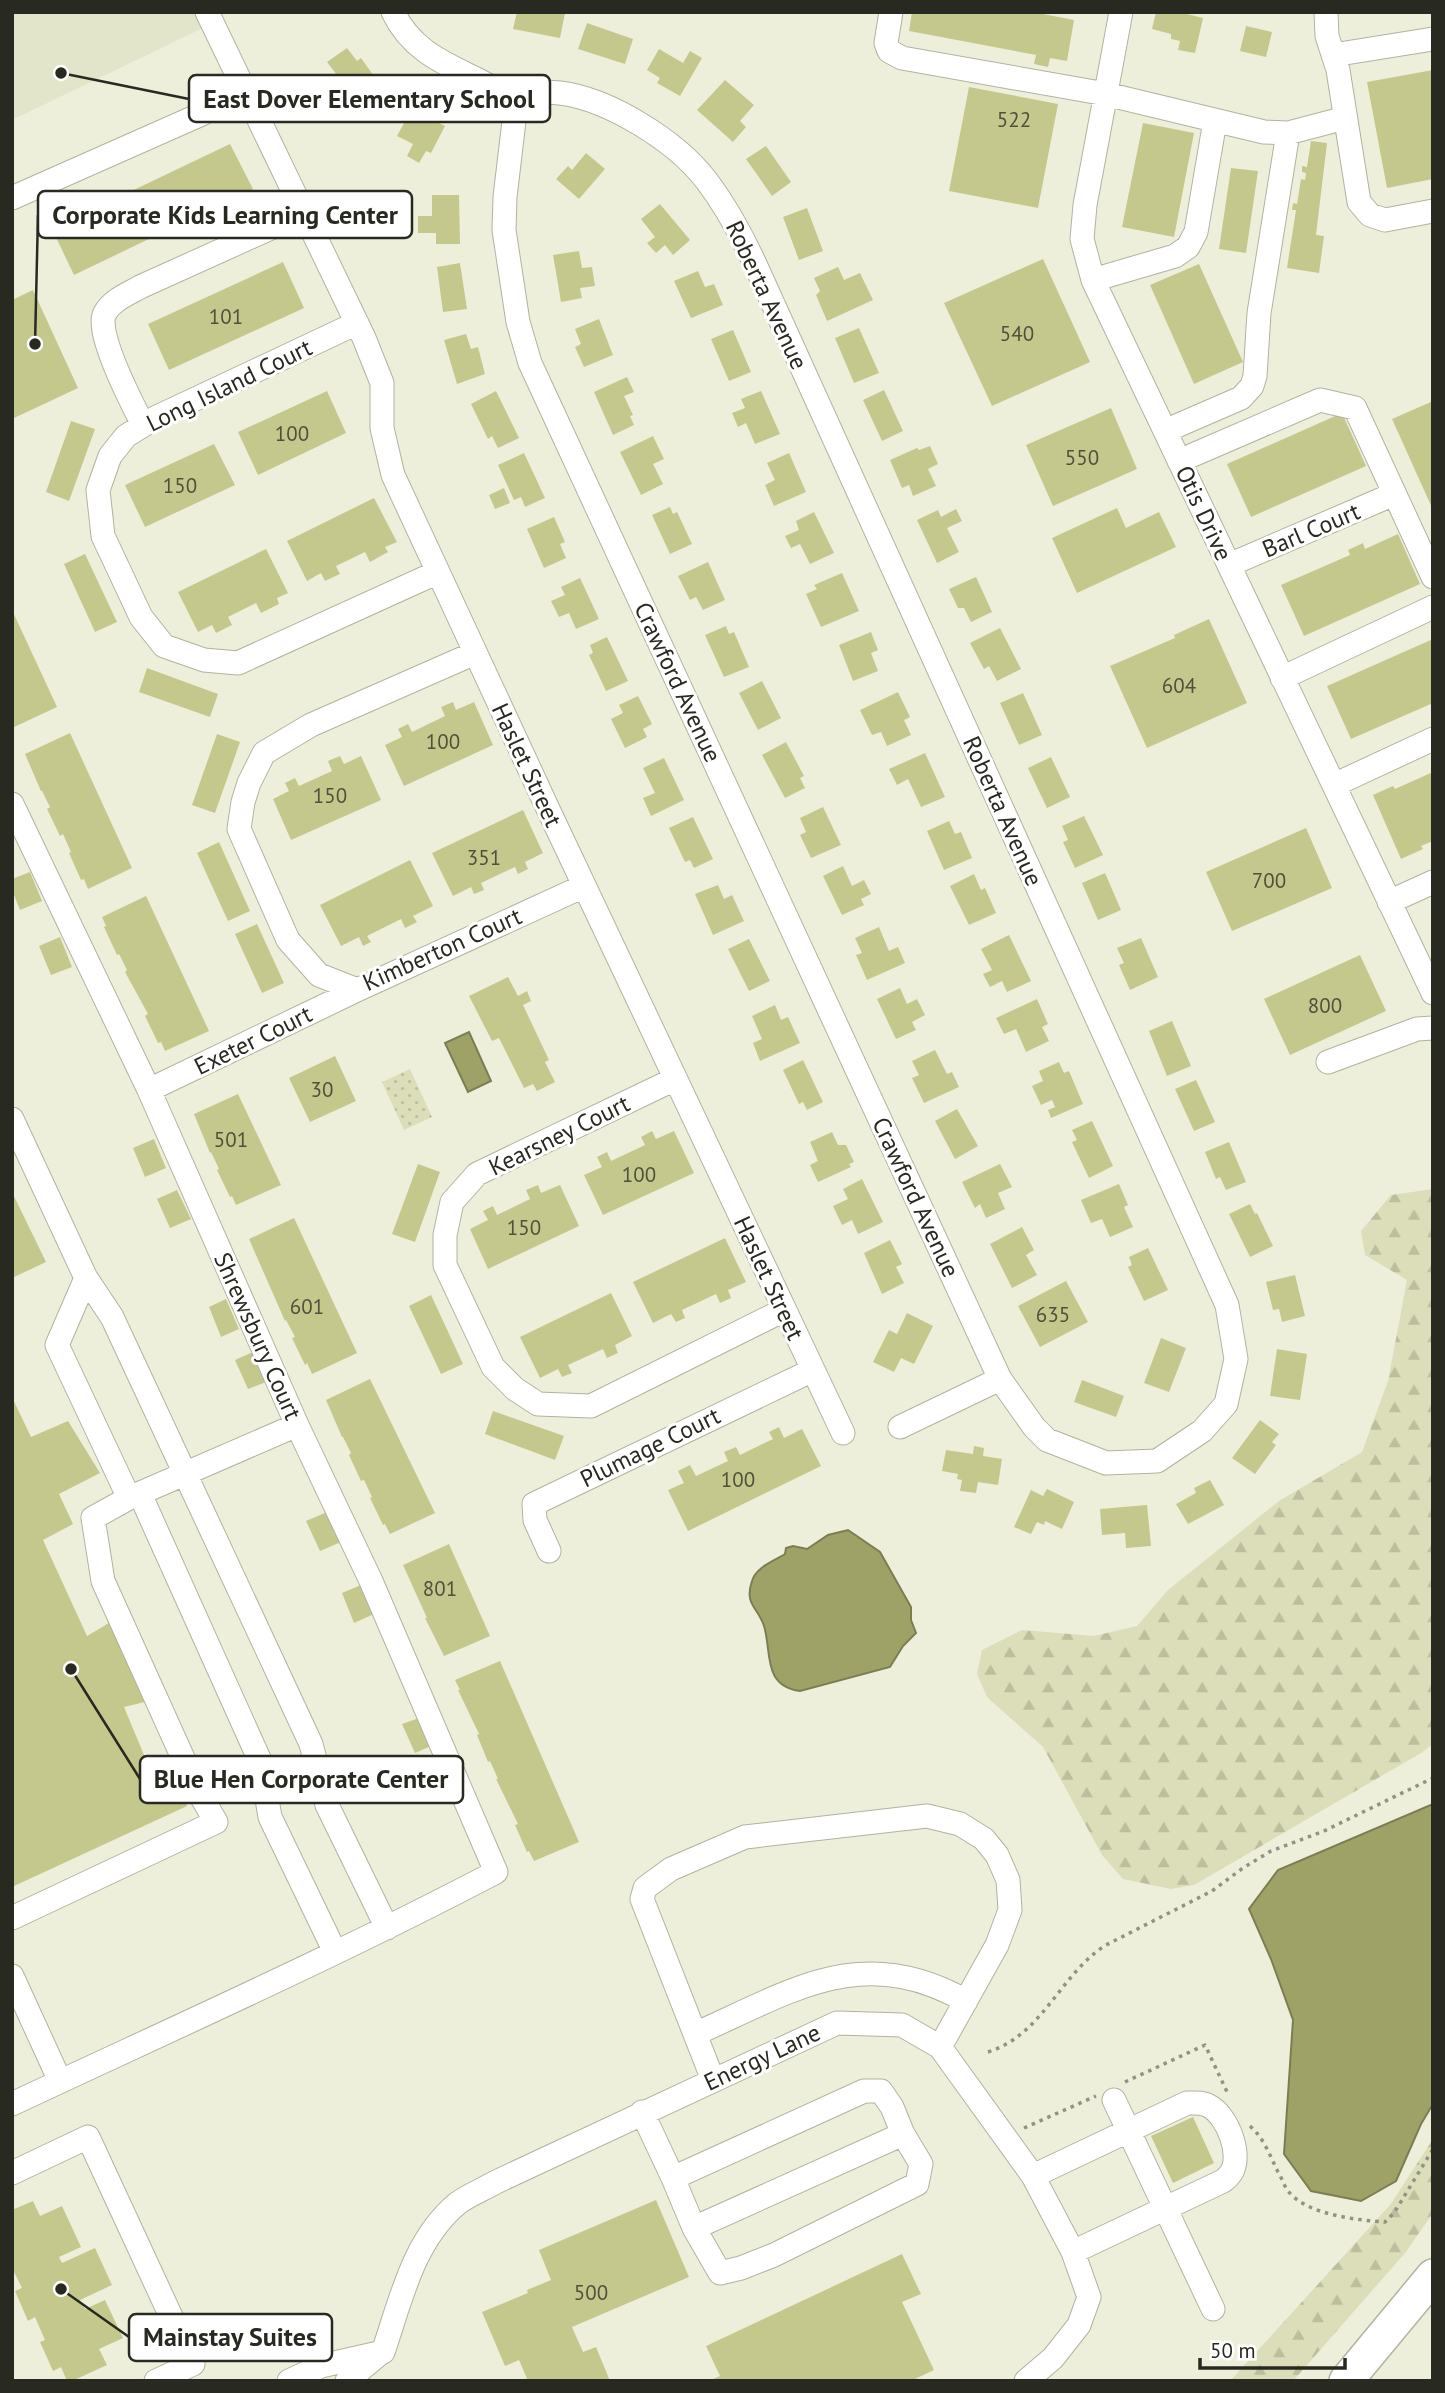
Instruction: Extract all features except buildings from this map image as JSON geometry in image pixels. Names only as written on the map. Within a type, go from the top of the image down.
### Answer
[{"type":"highway","points":[[1346,2381],[1433,2276]]},
{"type":"street","name":"Haslet Street","points":[[207,12],[357,323],[382,383],[382,428],[393,475],[843,1433]]},
{"type":"street","points":[[393,12],[398,23],[423,51],[458,71],[484,81],[507,96]]},
{"type":"street","points":[[891,12],[886,43],[889,51],[902,58],[1106,94],[1264,132],[1288,132],[1345,118]]},
{"type":"street","name":"Otis Drive","points":[[1121,12],[1085,205],[1082,239],[1093,280],[1433,993]]},
{"type":"street","points":[[1326,12],[1327,36],[1338,70],[1359,202],[1370,215],[1385,220],[1433,211]]},
{"type":"street","points":[[1333,55],[1433,39]]},
{"type":"street","points":[[12,198],[204,113],[243,88]]},
{"type":"street","name":"Roberta Avenue","points":[[507,96],[531,92],[563,93],[598,104],[644,126],[676,150],[705,178],[734,220],[1227,1305],[1236,1359],[1226,1404],[1202,1431],[1157,1461],[1107,1463],[1047,1440],[1034,1427],[1000,1379]]},
{"type":"street","name":"Crawford Avenue","points":[[507,96],[514,121],[503,230],[518,322],[530,363],[1000,1379]]},
{"type":"street","points":[[1093,280],[1174,256],[1188,247],[1196,232],[1215,121]]},
{"type":"street","points":[[1165,431],[1241,398],[1252,386],[1259,313],[1288,132]]},
{"type":"street","points":[[142,425],[106,342],[102,327],[104,313],[118,299],[140,287],[304,213]]},
{"type":"street","name":"Long Island Court","points":[[357,323],[155,418],[126,436],[110,456],[98,491],[103,536],[141,617],[164,646],[204,660],[238,663],[438,572]]},
{"type":"street","points":[[1179,461],[1321,400],[1355,408],[1433,577]]},
{"type":"street","name":"Barl Court","points":[[1229,565],[1394,494]]},
{"type":"street","points":[[1282,678],[1433,607]]},
{"type":"street","name":"Kimberton Court","points":[[475,653],[311,725],[264,753],[249,783],[239,829],[288,940],[319,975],[357,990],[584,886]]},
{"type":"street","points":[[1334,785],[1433,739]]},
{"type":"street","name":"Shrewsbury Court","points":[[12,804],[149,1090],[297,1425],[371,1581],[496,1872],[387,1928]]},
{"type":"street","points":[[1389,902],[1433,882]]},
{"type":"street","name":"Exeter Court","points":[[149,1090],[357,990]]},
{"type":"street","points":[[1328,1062],[1418,1029],[1433,1028]]},
{"type":"street","name":"Kearsney Court","points":[[675,1079],[477,1174],[452,1202],[445,1235],[444,1265],[493,1367],[515,1389],[538,1404],[591,1406],[784,1310]]},
{"type":"street","points":[[12,1119],[86,1278],[112,1317],[311,1744],[327,1805],[387,1928],[12,2104]]},
{"type":"street","points":[[86,1278],[57,1345],[134,1496],[261,1763],[270,1817],[335,1952]]},
{"type":"street","name":"Plumage Court","points":[[549,1551],[535,1520],[534,1504],[813,1370]]},
{"type":"street","points":[[900,1427],[1000,1379]]},
{"type":"street","points":[[12,1919],[216,1822],[197,1789],[103,1581],[93,1518],[134,1496],[297,1425]]},
{"type":"street","points":[[713,2080],[642,1899],[645,1888],[671,1869],[745,1837],[927,1816],[960,1824],[984,1839],[997,1855],[1008,1880],[1010,1910],[997,1945],[940,2047]]},
{"type":"street","points":[[695,2034],[823,1979],[858,1973],[902,1975],[941,1987],[966,2001]]},
{"type":"street","points":[[12,1976],[60,2081]]},
{"type":"street","name":"Energy Lane","points":[[383,2352],[409,2274],[426,2238],[458,2203],[642,2112],[837,2023],[902,2025],[940,2047],[1033,2176],[1073,2252],[1088,2297],[1079,2325],[1053,2358],[1026,2381]]},
{"type":"street","points":[[642,2112],[674,2178],[694,2228],[720,2273],[774,2255],[917,2183],[921,2164],[881,2091],[864,2091],[674,2178]]},
{"type":"street","points":[[1114,2100],[1213,2309]]},
{"type":"street","points":[[1033,2176],[1187,2103],[1206,2104],[1220,2113],[1226,2124],[1234,2145],[1233,2172],[1223,2181],[1073,2252]]},
{"type":"street","points":[[694,2228],[903,2134]]},
{"type":"street","points":[[12,2173],[88,2137],[196,2372],[156,2381]]},
{"type":"street","points":[[289,2381],[321,2366],[383,2352]]},
{"type":"street","points":[[347,2381],[383,2352]]},
{"type":"path","points":[[988,2052],[1003,2047],[1036,2021],[1090,1955],[1106,1945],[1212,1891],[1271,1852],[1324,1831],[1433,1777]]},
{"type":"path","points":[[1357,2220],[1385,2222],[1394,2213],[1433,2149]]},
{"type":"shaded area","points":[[12,12],[200,12],[207,26],[12,120]]},
{"type":"shaded area","points":[[469,1032],[491,1081],[468,1092],[445,1043]]},
{"type":"shaded area","points":[[848,1530],[880,1552],[911,1607],[911,1620],[916,1633],[903,1646],[890,1667],[800,1691],[788,1688],[774,1675],[764,1626],[751,1601],[752,1581],[761,1568],[785,1554],[786,1548],[793,1546],[807,1549],[828,1535]]},
{"type":"shaded area","points":[[1433,1804],[1433,2104],[1421,2124],[1396,2181],[1361,2201],[1311,2191],[1284,2154],[1293,2020],[1249,1909],[1278,1870]]},
{"type":"green space","points":[[410,1069],[432,1117],[404,1130],[382,1082]]},
{"type":"green space","points":[[1433,1189],[1433,1744],[1194,1885],[1171,1889],[1123,1879],[1102,1855],[1043,1747],[987,1697],[977,1674],[982,1650],[1022,1630],[1094,1636],[1137,1626],[1168,1590],[1279,1501],[1362,1452],[1388,1381],[1407,1280],[1365,1255],[1361,1231],[1391,1195]]},
{"type":"green space","points":[[1433,2139],[1433,2213],[1405,2253],[1293,2381],[1230,2381],[1390,2205]]},
{"type":"place","name":"East Dover Elementary School","points":[[61,73]]},
{"type":"place","name":"Corporate Kids Learning Center","points":[[35,344]]},
{"type":"place","name":"Blue Hen Corporate Center","points":[[71,1669]]},
{"type":"place","name":"Mainstay Suites","points":[[61,2289]]}]
